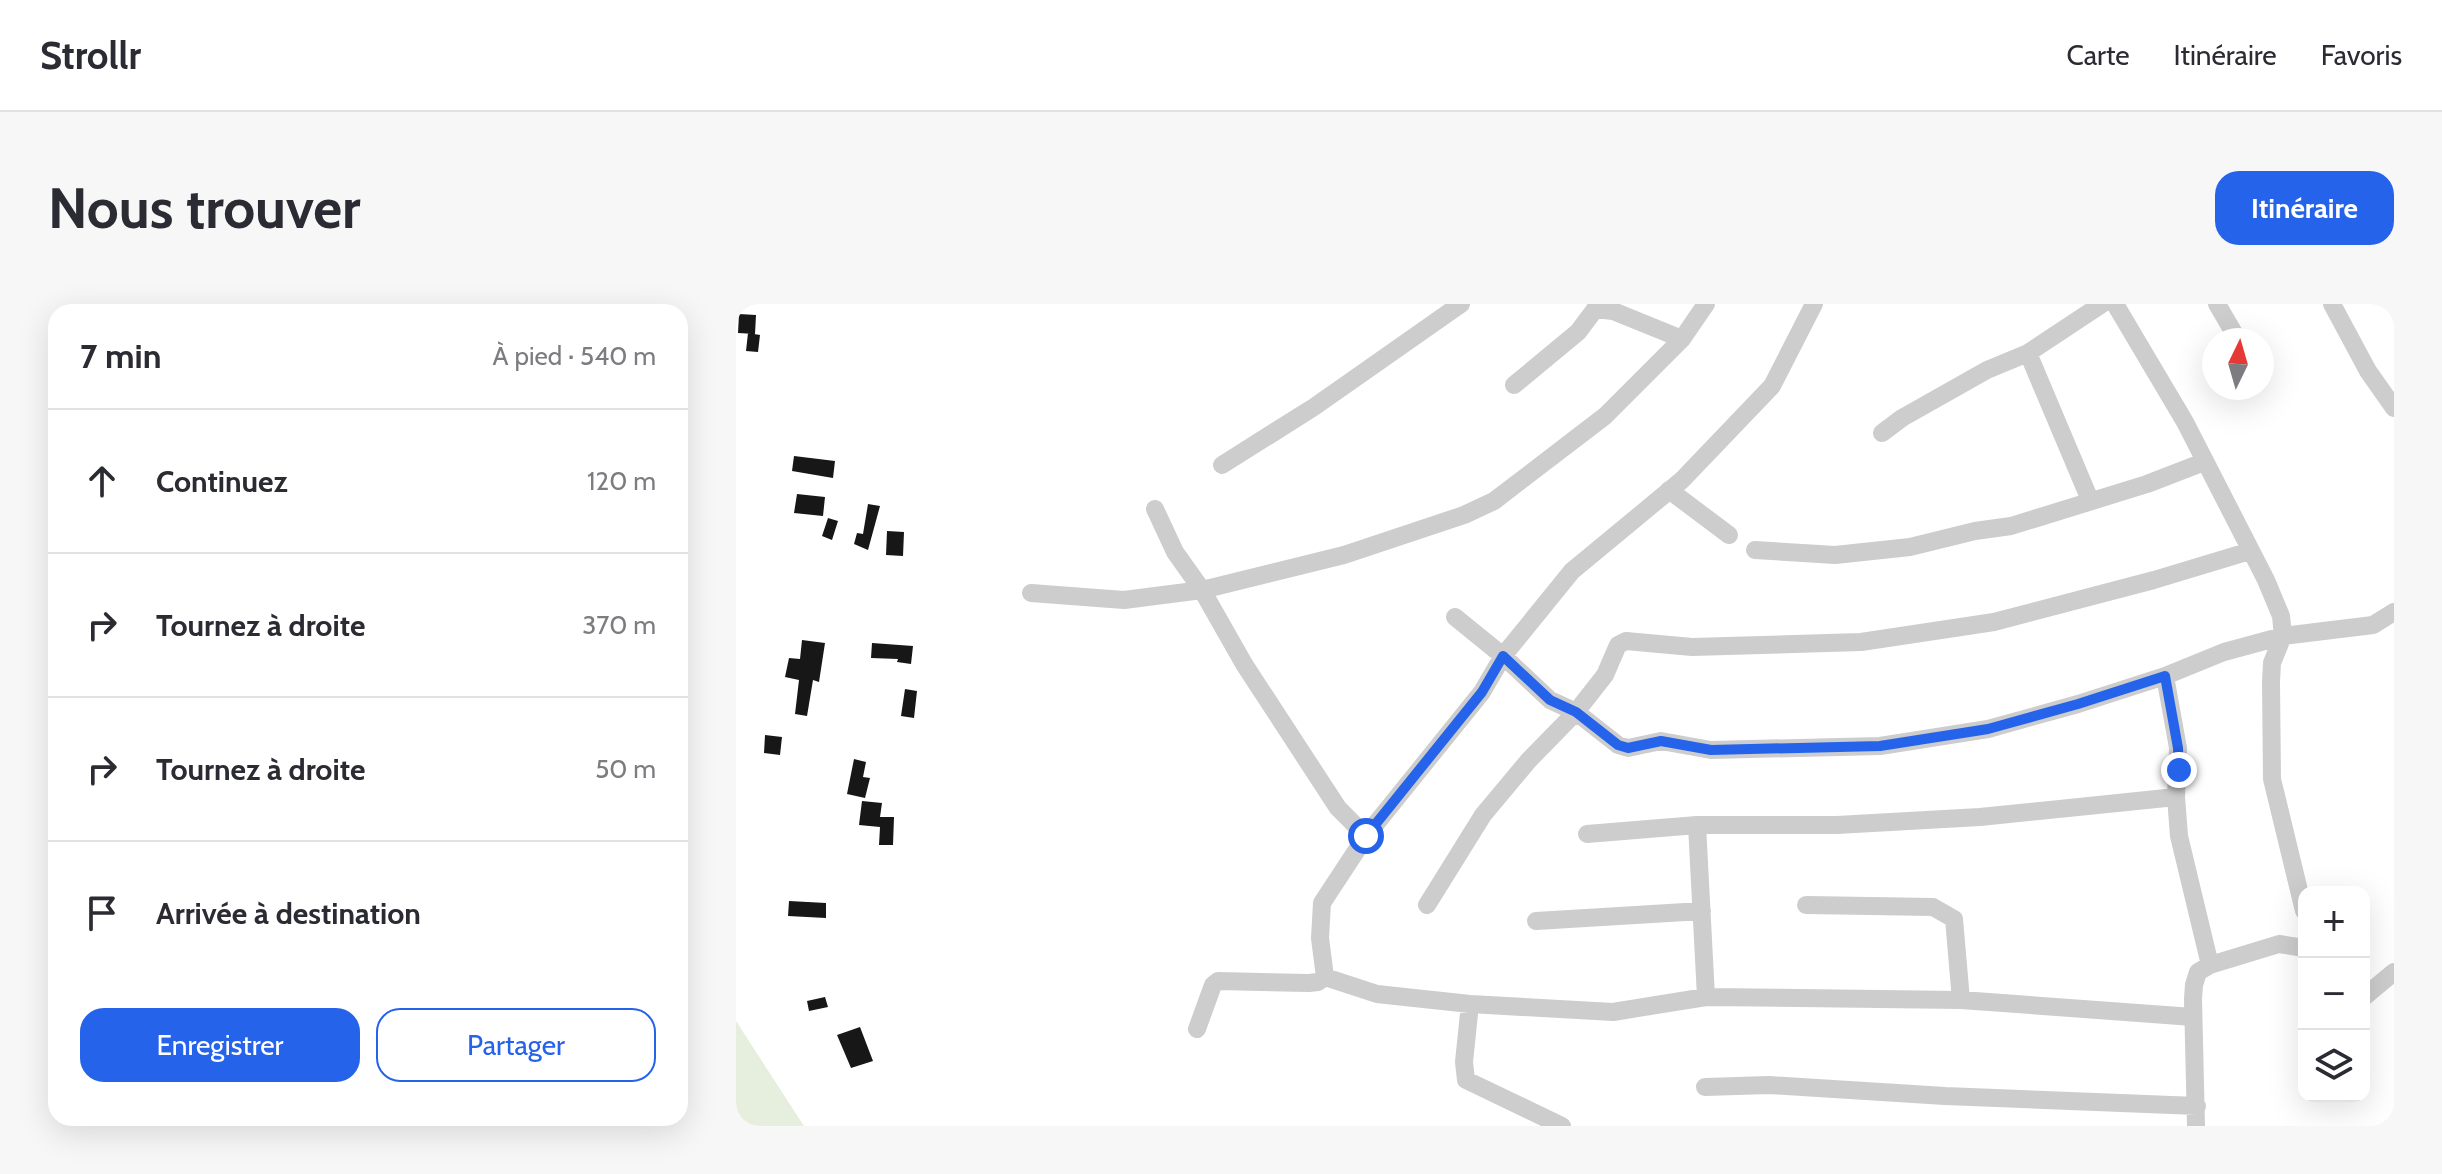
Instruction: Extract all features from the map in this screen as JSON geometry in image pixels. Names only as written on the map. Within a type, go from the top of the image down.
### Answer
[{"type":"street","points":[[1222,465],[1314,407],[1461,304]]},
{"type":"street","points":[[1031,593],[1124,600],[1202,590],[1344,555],[1464,515],[1494,501],[1605,416],[1682,339],[1706,304]]},
{"type":"street","points":[[1325,977],[1320,938],[1322,903],[1366,836],[1482,692],[1503,656],[1577,566],[1669,490],[1772,386],[1814,304]]},
{"type":"street","points":[[1882,433],[1902,418],[1987,370],[2028,353],[2102,304]]},
{"type":"street","points":[[2115,304],[2185,422],[2278,607],[2283,636],[2272,663],[2272,779],[2298,886]]},
{"type":"street","points":[[2217,304],[2231,328]]},
{"type":"street","points":[[2332,304],[2368,371],[2394,408]]},
{"type":"street","points":[[1514,385],[1578,332],[1597,307],[1682,339]]},
{"type":"street","points":[[2028,353],[2090,500]]},
{"type":"street","points":[[1755,550],[1835,555],[1910,547],[1975,531],[2011,526],[2147,484],[2204,462]]},
{"type":"street","points":[[1669,490],[1729,535]]},
{"type":"street","points":[[1155,509],[1175,552],[1202,590],[1244,664],[1338,808],[1366,836]]},
{"type":"street","points":[[1427,905],[1483,815],[1529,760],[1576,712],[1605,675],[1618,645],[1626,641],[1692,647],[1861,642],[1994,622],[2250,551]]},
{"type":"street","points":[[1455,617],[1550,700],[1576,712],[1618,745],[1628,748],[1661,741],[1711,750],[1880,746],[1988,729],[2165,676],[2224,652],[2283,636],[2373,625],[2394,612]]},
{"type":"street","points":[[2165,676],[2178,748],[2176,797],[2179,836],[2210,965]]},
{"type":"street","points":[[1587,834],[1697,825],[1837,825],[1980,817],[2176,797]]},
{"type":"street","points":[[1697,825],[1706,997]]},
{"type":"street","points":[[1806,905],[1933,907],[1947,913],[1954,919],[1961,1000]]},
{"type":"street","points":[[1536,921],[1702,911]]},
{"type":"street","points":[[2196,1126],[2193,1017],[2194,985],[2198,972],[2210,965],[2279,944],[2298,946]]},
{"type":"street","points":[[2370,992],[2394,972]]},
{"type":"street","points":[[1325,977],[1377,994],[1470,1004],[1613,1012],[1706,997],[1961,1000],[2193,1017]]},
{"type":"street","points":[[1197,1029],[1213,985],[1218,981],[1309,983],[1325,977]]},
{"type":"street","points":[[1470,1004],[1464,1062],[1466,1080],[1562,1126]]},
{"type":"street","points":[[1705,1087],[1769,1085],[2197,1106]]},
{"type":"green space","points":[[736,1021],[804,1126],[744,1126],[736,1109]]},
{"type":"building","points":[[739,314],[756,315],[755,334],[738,333]]},
{"type":"building","points":[[748,333],[760,335],[758,352],[746,351]]},
{"type":"building","points":[[794,456],[835,461],[833,478],[792,471]]},
{"type":"building","points":[[797,494],[825,497],[823,516],[794,513]]},
{"type":"building","points":[[868,504],[880,506],[868,550],[854,544],[857,533],[863,534]]},
{"type":"building","points":[[828,518],[838,521],[832,540],[822,536]]},
{"type":"building","points":[[887,531],[904,532],[903,556],[886,555]]},
{"type":"building","points":[[802,640],[825,643],[819,682],[813,680],[807,716],[795,714],[799,680],[785,677],[789,658],[800,659]]},
{"type":"building","points":[[872,643],[913,646],[911,664],[897,662],[898,659],[871,658]]},
{"type":"building","points":[[905,689],[917,691],[914,718],[901,716]]},
{"type":"building","points":[[765,735],[782,737],[780,755],[764,753]]},
{"type":"building","points":[[854,759],[866,762],[863,777],[870,778],[865,798],[847,794]]},
{"type":"building","points":[[862,801],[882,803],[880,817],[894,817],[893,845],[879,845],[880,827],[859,825]]},
{"type":"building","points":[[789,901],[826,903],[826,918],[788,916]]},
{"type":"building","points":[[825,997],[828,1007],[809,1011],[807,1001]]},
{"type":"building","points":[[860,1027],[873,1061],[851,1068],[837,1035]]},
{"type":"route","points":[[1366,836],[1482,692],[1503,656],[1550,700],[1576,712],[1618,745],[1628,748],[1661,741],[1711,750],[1880,746],[1988,729],[2165,676],[2179,770]]}]
